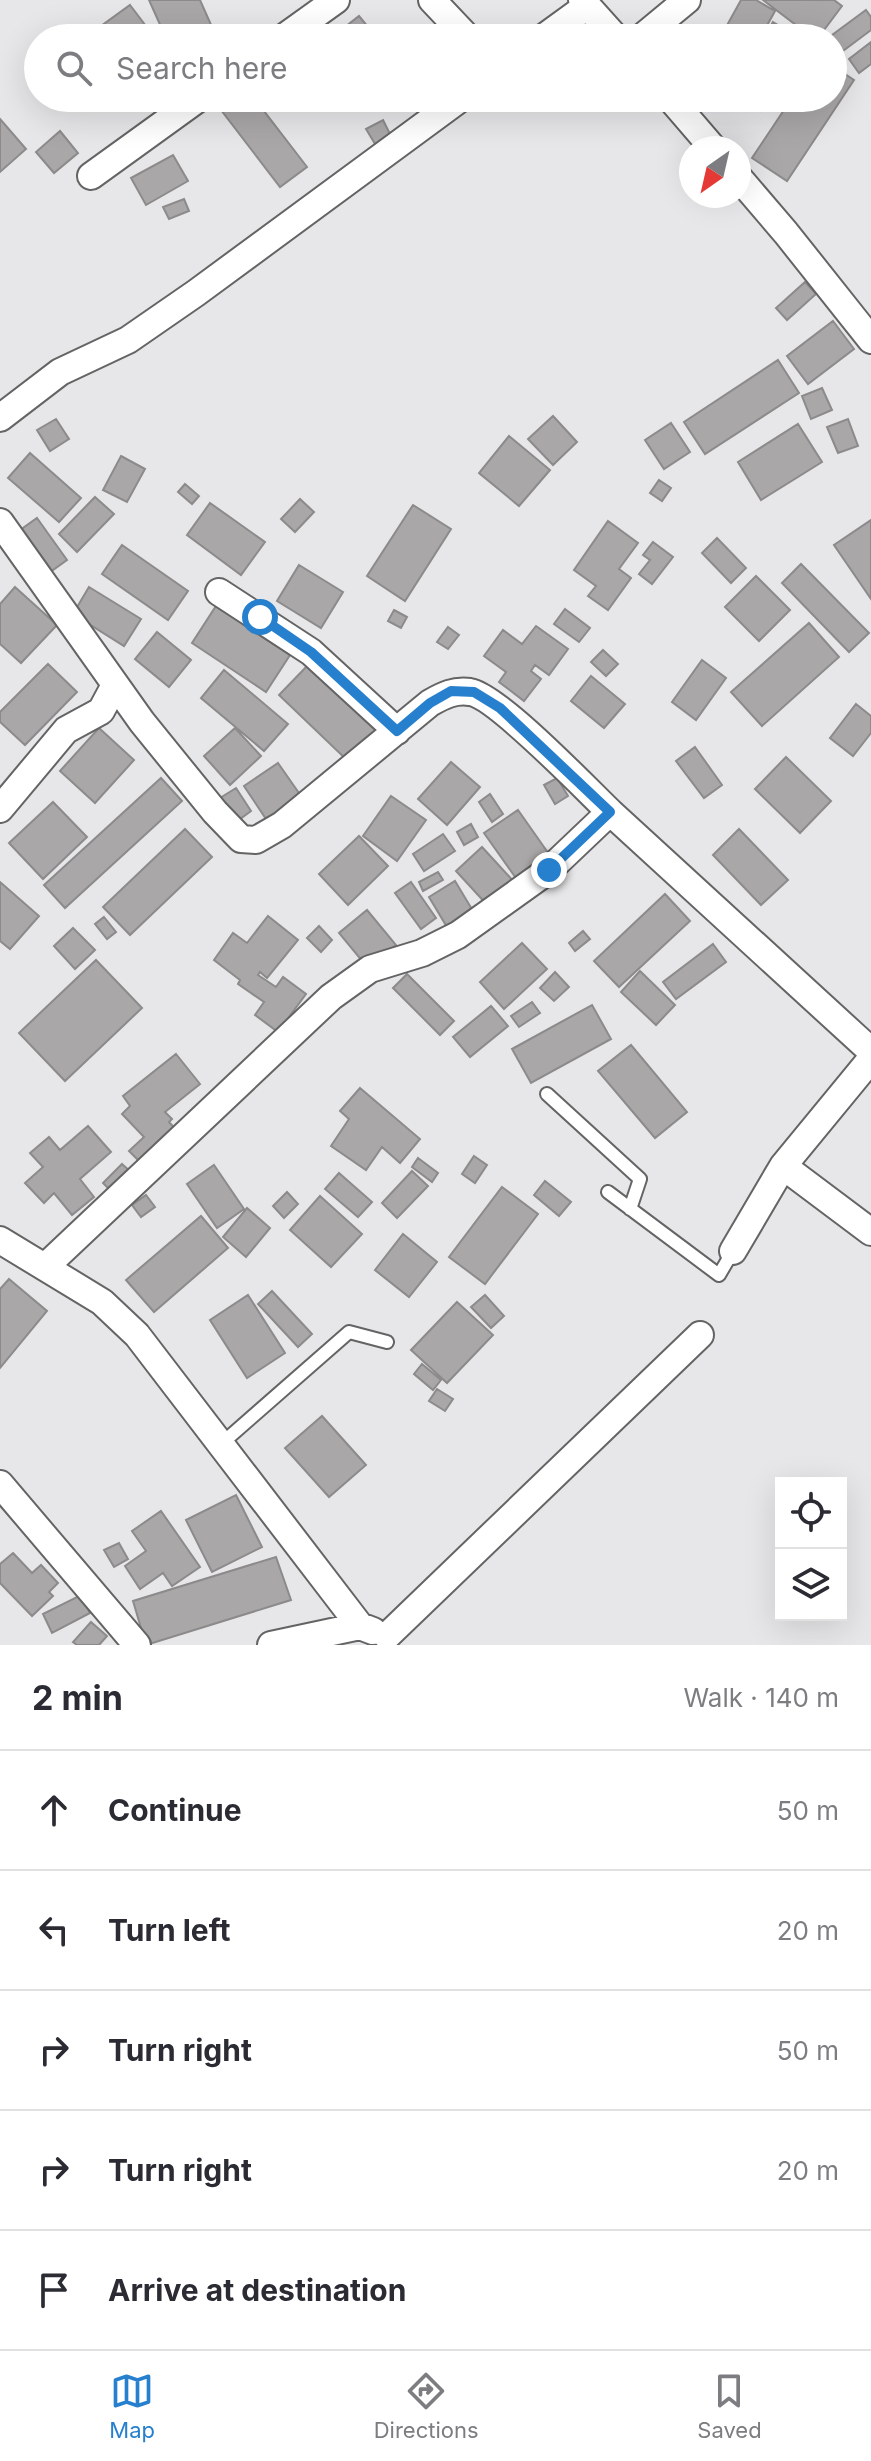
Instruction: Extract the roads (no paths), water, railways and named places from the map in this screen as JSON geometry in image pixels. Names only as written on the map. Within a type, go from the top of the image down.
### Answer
[{"type":"street","points":[[303,24],[336,0]]},
{"type":"street","points":[[432,0],[455,24]]},
{"type":"street","points":[[658,24],[687,0]]},
{"type":"street","points":[[560,24],[585,3],[604,24]]},
{"type":"street","points":[[91,176],[180,112]]},
{"type":"street","points":[[0,418],[60,372],[128,340],[196,293],[442,112]]},
{"type":"street","points":[[682,112],[703,136]]},
{"type":"street","points":[[751,193],[871,340]]},
{"type":"street","points":[[0,522],[115,685],[197,790],[241,839],[256,840],[282,825],[430,703],[451,691],[474,692],[500,708],[871,1051]]},
{"type":"street","points":[[219,592],[311,652],[397,731]]},
{"type":"street","points":[[0,809],[66,730],[101,711],[115,685]]},
{"type":"street","points":[[46,1266],[331,997],[370,969],[422,953],[458,935],[549,870],[610,812]]},
{"type":"street","points":[[733,1251],[783,1166],[871,1059]]},
{"type":"street","points":[[783,1166],[871,1232]]},
{"type":"street","points":[[0,1240],[102,1302],[137,1335],[360,1626],[393,1640],[700,1335]]},
{"type":"street","points":[[0,1484],[137,1645]]},
{"type":"street","points":[[271,1645],[360,1626]]},
{"type":"lane","points":[[547,1094],[640,1179],[630,1209]]},
{"type":"lane","points":[[608,1192],[719,1275],[733,1251]]},
{"type":"lane","points":[[220,1445],[349,1332],[387,1342]]}]
